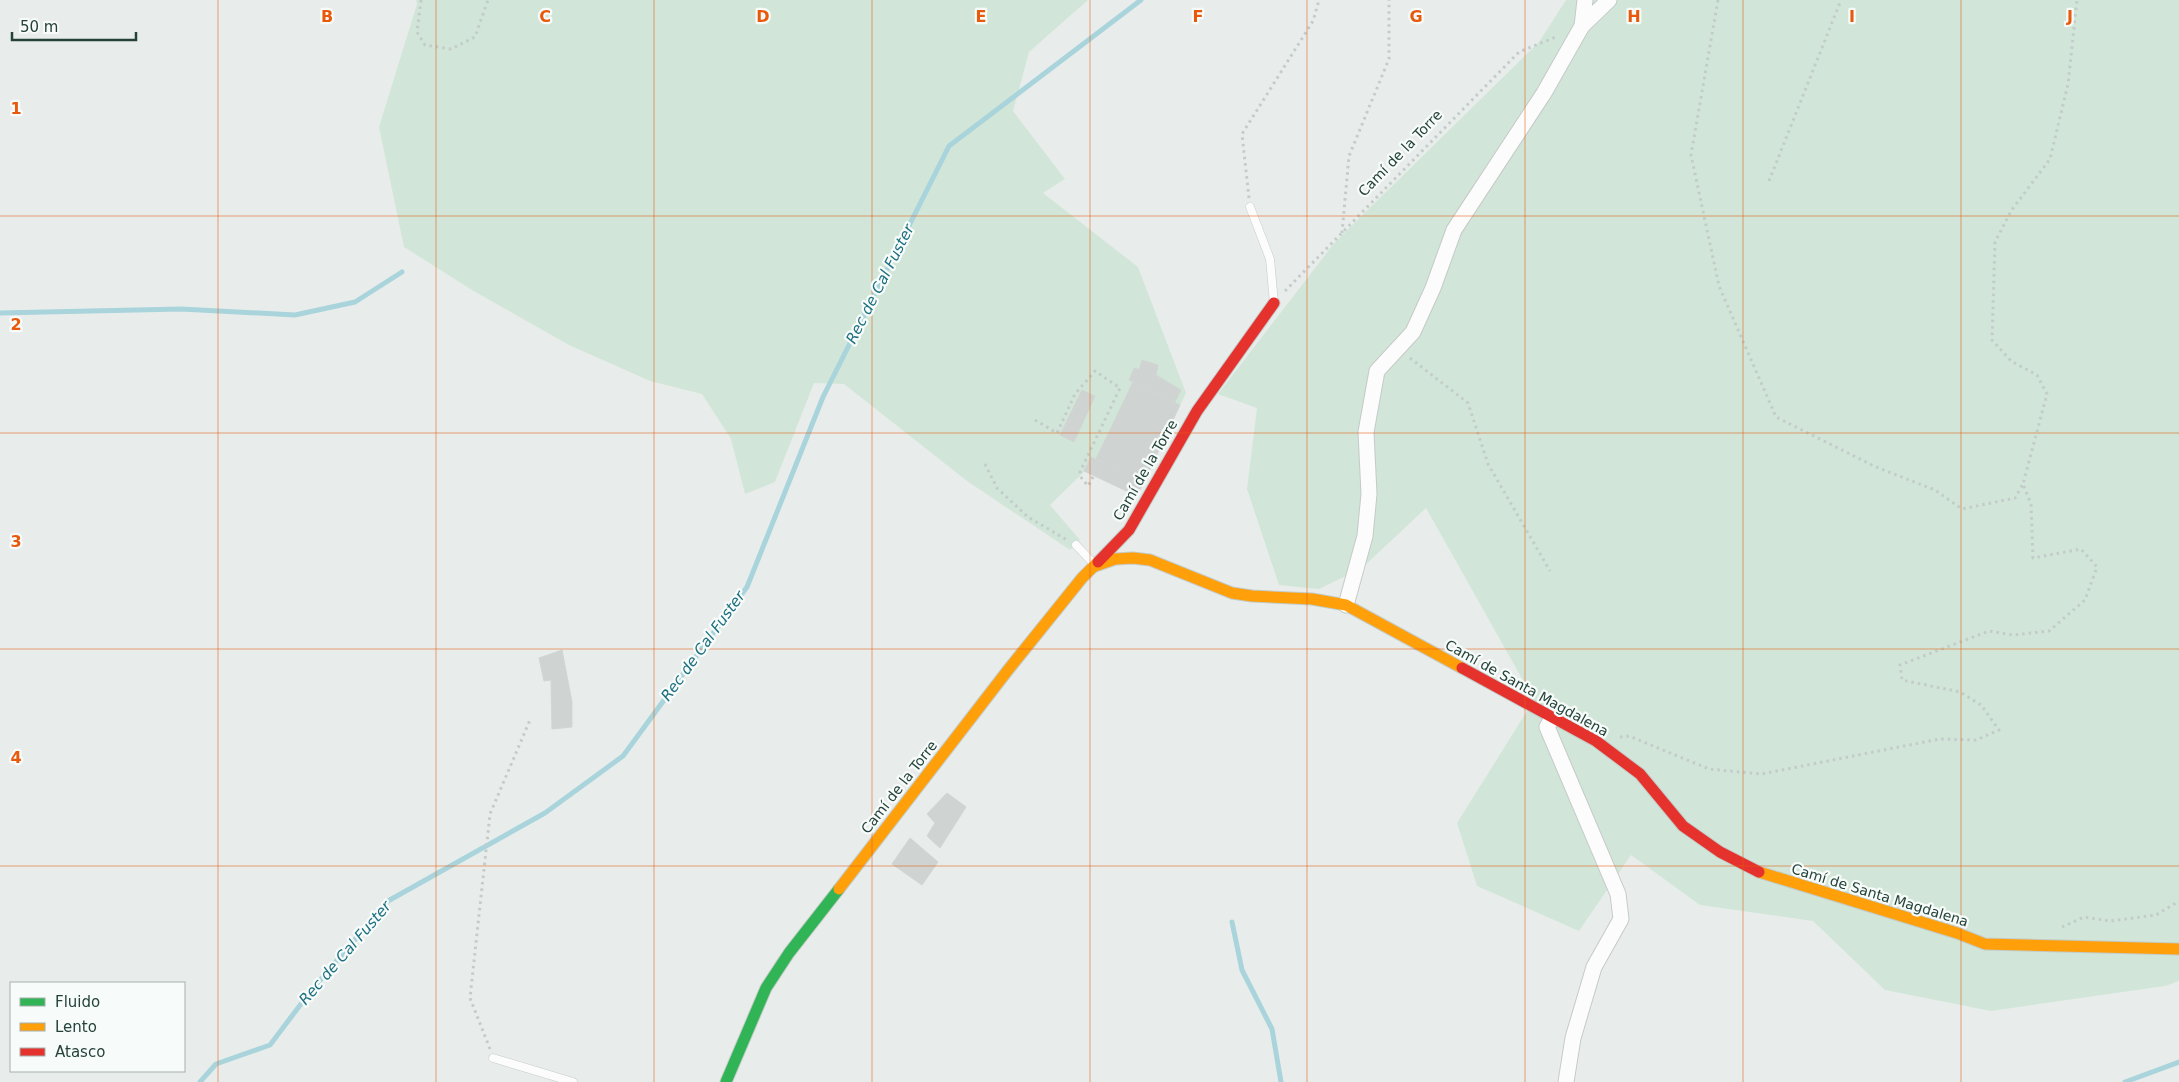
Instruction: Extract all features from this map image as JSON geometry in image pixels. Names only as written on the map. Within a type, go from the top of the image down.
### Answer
[{"type":"street","points":[[1582,26],[1585,0]]},
{"type":"street","points":[[1346,605],[1365,536],[1369,494],[1366,432],[1377,371],[1413,332],[1433,288],[1454,230],[1544,93],[1582,26],[1609,0]]},
{"type":"street","name":"Camí de la Torre","points":[[726,1082],[766,988],[789,953],[1008,670],[1082,578],[1096,566],[1128,530],[1196,411],[1274,303]]},
{"type":"street","name":"Camí de Santa Magdalena","points":[[1096,566],[1111,559],[1124,556],[1160,561],[1188,576],[1233,593],[1312,599],[1346,605],[1596,741],[1640,774],[1683,826],[1720,852],[1766,875],[1985,944],[2179,949]]},
{"type":"street","points":[[1552,718],[1547,727],[1618,894],[1621,919],[1594,968],[1573,1038],[1566,1082]]},
{"type":"lane","points":[[1250,207],[1270,259],[1274,303]]},
{"type":"lane","points":[[1076,545],[1096,566]]},
{"type":"lane","points":[[493,1058],[573,1082]]},
{"type":"path","points":[[421,0],[417,32],[426,45],[451,49],[475,37],[488,0]]},
{"type":"path","points":[[1250,207],[1242,134],[1313,21],[1319,0]]},
{"type":"path","points":[[1342,233],[1349,156],[1389,59],[1388,0]]},
{"type":"path","points":[[1718,0],[1691,155],[1719,286],[1776,417],[1876,468],[1935,490],[1962,509],[2016,498],[2023,484],[2047,394],[2037,376],[2011,361],[1992,340],[1996,242],[2011,211],[2050,159],[2068,84],[2077,0]]},
{"type":"path","points":[[1769,181],[1841,0]]},
{"type":"path","name":"Camí de la Torre","points":[[1274,303],[1519,52],[1582,26]]},
{"type":"path","points":[[1398,348],[1468,403],[1488,464],[1550,571]]},
{"type":"path","points":[[1034,420],[1058,433],[1075,394],[1095,371],[1120,388],[1080,472],[1080,476],[1088,486],[1094,475]]},
{"type":"path","points":[[985,464],[996,488],[1028,517],[1076,545]]},
{"type":"path","points":[[1596,741],[1628,736],[1709,768],[1761,774],[1940,739],[1976,740],[1999,730],[1981,705],[1960,692],[1902,680],[1900,665],[1989,631],[2013,635],[2049,631],[2085,600],[2097,567],[2081,549],[2033,558],[2031,504],[2023,484]]},
{"type":"path","points":[[493,1058],[470,998],[490,814],[530,720]]},
{"type":"path","points":[[2044,946],[2062,928],[2084,917],[2110,921],[2156,914],[2179,901]]},
{"type":"green space","points":[[416,0],[1088,0],[1029,52],[1013,111],[1065,179],[1043,193],[1138,267],[1186,393],[1137,496],[1085,471],[1050,505],[1080,540],[1070,550],[967,481],[844,384],[814,383],[775,482],[745,494],[731,439],[702,394],[650,381],[569,345],[472,290],[404,247],[379,127],[417,4]]},
{"type":"green space","points":[[1566,0],[2179,0],[2179,981],[2165,986],[1991,1011],[1885,990],[1813,921],[1700,905],[1631,855],[1579,931],[1477,886],[1457,823],[1534,700],[1426,508],[1362,568],[1319,589],[1279,585],[1247,489],[1257,408],[1218,394],[1335,242],[1539,42]]},
{"type":"building","points":[[1142,360],[1158,365],[1156,375],[1139,370]]},
{"type":"building","points":[[1134,368],[1156,375],[1181,390],[1175,402],[1129,380]]},
{"type":"building","points":[[1133,382],[1180,405],[1144,482],[1096,459]]},
{"type":"building","points":[[1082,390],[1095,396],[1074,442],[1060,435]]},
{"type":"building","points":[[1091,457],[1144,482],[1137,496],[1084,471]]},
{"type":"building","points":[[562,650],[572,702],[572,727],[552,729],[551,680],[544,681],[539,658]]},
{"type":"building","points":[[947,793],[966,807],[940,848],[927,836],[935,823],[927,814]]},
{"type":"building","points":[[910,838],[938,862],[922,885],[892,864]]},
{"type":"waterway","name":"Rec de Cal Fuster","points":[[200,1082],[216,1064],[270,1045],[310,992],[388,901],[545,813],[623,756],[747,587],[823,397],[949,146],[1141,0]]},
{"type":"waterway","points":[[0,313],[181,309],[295,315],[355,302],[402,272]]},
{"type":"waterway","points":[[1232,922],[1242,970],[1272,1029],[1281,1082]]},
{"type":"waterway","points":[[2125,1082],[2179,1062]]},
{"type":"traffic: fast","points":[[726,1082],[766,988],[789,953],[839,889]]},
{"type":"traffic: slow","points":[[1095,566],[1115,559],[1133,558],[1150,560],[1232,593],[1312,599],[1346,605],[1462,668]]},
{"type":"traffic: slow","points":[[839,889],[1008,670],[1082,578],[1098,562]]},
{"type":"traffic: slow","points":[[1759,872],[1957,933],[1985,944],[2179,949]]},
{"type":"traffic: jam","points":[[1098,562],[1129,530],[1197,411],[1274,303]]},
{"type":"traffic: jam","points":[[1462,668],[1596,741],[1640,774],[1683,826],[1720,852],[1759,872]]}]
